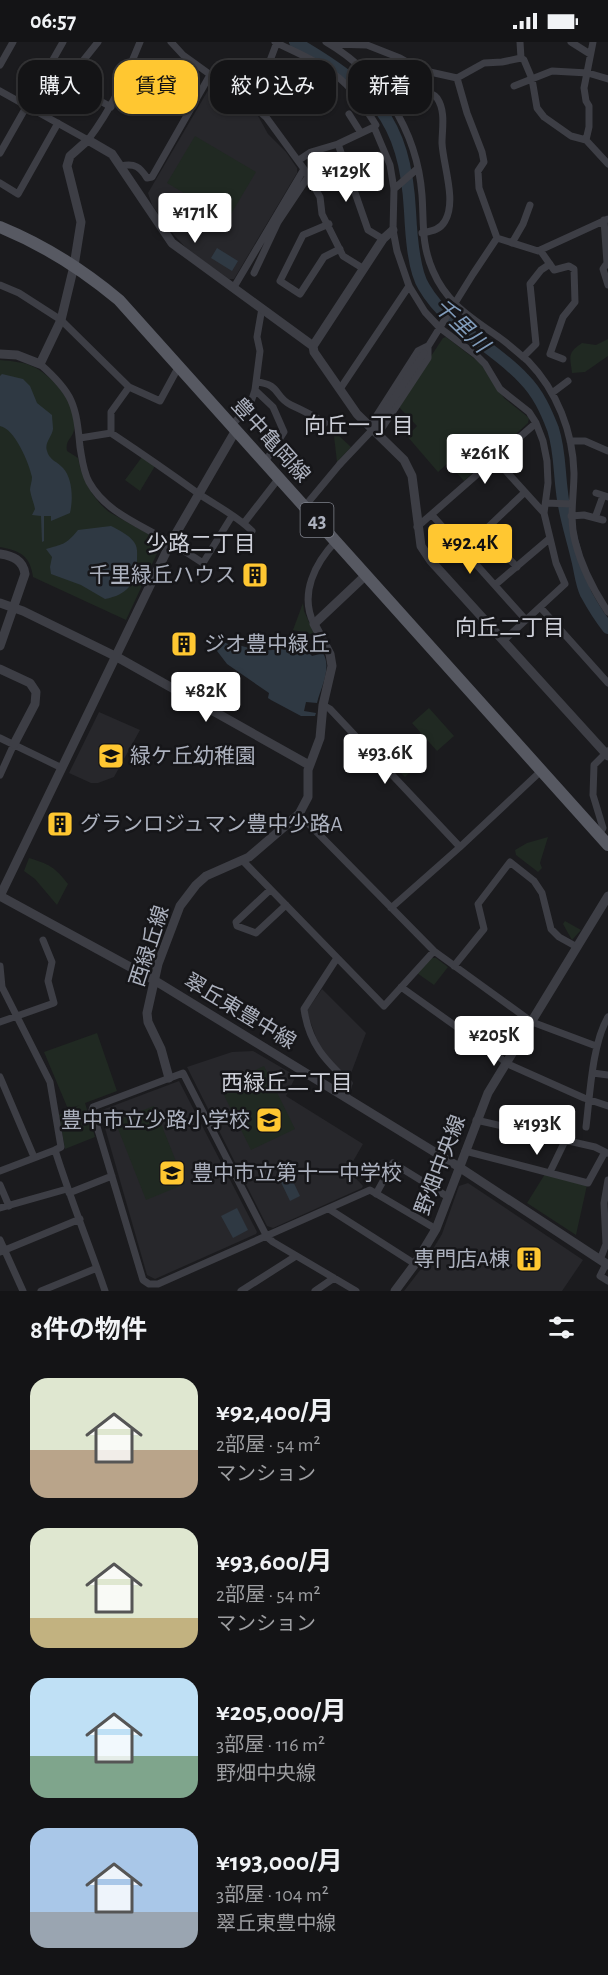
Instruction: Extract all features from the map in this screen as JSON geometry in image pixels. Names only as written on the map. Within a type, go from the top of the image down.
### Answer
[{"type":"main road","name":"豊中亀岡線","points":[[0,226],[28,239],[74,266],[119,300],[608,845]]},
{"type":"street","points":[[0,65],[4,51],[13,42]]},
{"type":"street","points":[[53,60],[63,42]]},
{"type":"street","points":[[84,60],[98,42]]},
{"type":"street","points":[[40,364],[61,320],[74,266],[81,222],[67,166],[70,156],[88,140],[111,107],[133,64],[140,42]]},
{"type":"street","points":[[121,166],[131,164],[140,168],[147,178],[152,177],[210,75],[183,55],[171,42]]},
{"type":"street","points":[[270,60],[276,42],[334,74],[357,96],[376,125],[374,127],[390,165],[394,189],[393,230],[397,251],[409,286],[425,312],[476,355],[485,364],[500,389],[529,412],[536,423],[547,461],[544,513],[549,538],[565,584],[503,641]]},
{"type":"street","points":[[520,42],[521,58],[532,79],[537,108],[544,117],[571,136],[586,140],[608,164]]},
{"type":"street","points":[[571,42],[590,54]]},
{"type":"street","points":[[586,140],[589,127],[589,106],[584,88],[593,42]]},
{"type":"street","points":[[328,43],[367,45],[421,70],[457,78],[483,63],[521,58]]},
{"type":"street","points":[[328,43],[353,60]]},
{"type":"street","points":[[514,86],[552,71],[588,73],[608,79]]},
{"type":"street","points":[[457,78],[482,152],[484,162],[478,171],[479,188],[497,238]]},
{"type":"street","points":[[0,91],[18,101]]},
{"type":"street","points":[[422,233],[438,230],[445,222],[449,212],[448,179],[442,144],[444,125],[441,107],[432,94]]},
{"type":"street","points":[[102,102],[111,107]]},
{"type":"street","points":[[0,153],[22,114]]},
{"type":"street","points":[[42,114],[112,154],[172,243],[313,346]]},
{"type":"street","points":[[263,114],[299,160],[320,197],[322,214],[343,256],[364,269]]},
{"type":"street","points":[[349,114],[361,133]]},
{"type":"street","points":[[398,114],[412,147],[422,193],[422,233],[433,271],[444,292],[454,306],[523,357],[539,372],[564,418],[570,441],[574,475],[571,516],[575,542],[585,569],[608,612]]},
{"type":"street","points":[[0,183],[18,194],[58,123]]},
{"type":"street","points":[[299,160],[311,152],[338,144],[374,127]]},
{"type":"street","points":[[338,144],[368,230],[383,239]]},
{"type":"street","points":[[234,287],[304,169]]},
{"type":"street","points":[[394,189],[417,169]]},
{"type":"street","points":[[254,273],[278,222],[308,177]]},
{"type":"street","points":[[513,243],[526,209]]},
{"type":"street","points":[[497,238],[540,250],[606,220],[607,263],[603,269],[608,285]]},
{"type":"street","points":[[328,224],[303,235],[280,281],[300,294],[324,257],[340,249]]},
{"type":"street","points":[[393,230],[383,239],[313,346],[314,352],[357,414],[404,460],[412,476],[421,546],[431,561],[607,754],[594,765],[593,795],[603,828],[599,835]]},
{"type":"street","points":[[306,506],[340,464],[376,426],[497,238]]},
{"type":"street","points":[[540,250],[554,270],[569,267],[574,269],[575,302],[563,317],[550,354],[563,360]]},
{"type":"street","points":[[523,357],[536,344],[530,284],[550,264]]},
{"type":"street","points":[[0,285],[19,293],[61,320],[129,387],[160,402],[179,366]]},
{"type":"street","points":[[340,389],[409,286]]},
{"type":"street","points":[[234,428],[252,399],[260,351],[257,337],[262,309]]},
{"type":"street","points":[[370,426],[418,351],[426,350]]},
{"type":"street","points":[[378,434],[428,358],[426,350]]},
{"type":"street","points":[[0,354],[17,355],[40,364],[58,380],[71,397],[77,414],[82,464],[88,480],[99,496],[116,512],[171,542],[203,563],[232,516]]},
{"type":"street","points":[[552,393],[568,381]]},
{"type":"street","points":[[255,386],[267,383],[273,386],[289,404],[297,406],[325,423]]},
{"type":"street","points":[[255,386],[273,407],[284,432],[265,462]]},
{"type":"street","points":[[111,433],[111,412],[129,387]]},
{"type":"street","points":[[417,527],[536,423]]},
{"type":"street","name":"翠丘東豊中線","points":[[234,428],[171,542],[0,896],[154,980],[346,1096],[605,1263]]},
{"type":"street","points":[[80,438],[111,433],[244,523],[252,531]]},
{"type":"street","points":[[570,441],[585,441],[607,448]]},
{"type":"street","points":[[495,459],[544,513]]},
{"type":"street","points":[[244,523],[280,478]]},
{"type":"street","points":[[473,560],[478,540],[483,532],[525,492]]},
{"type":"street","points":[[571,516],[584,515],[599,519],[602,495]]},
{"type":"street","points":[[546,503],[572,504]]},
{"type":"street","points":[[432,514],[526,620]]},
{"type":"street","points":[[483,532],[517,567]]},
{"type":"street","points":[[495,585],[549,538]]},
{"type":"street","points":[[336,542],[321,559],[313,576],[307,605],[333,662],[323,705],[320,738],[307,775],[308,797],[299,814],[434,951],[532,1022],[596,1046]]},
{"type":"street","points":[[0,554],[17,559],[24,569],[25,579],[0,646]]},
{"type":"street","points":[[314,624],[366,575]]},
{"type":"street","points":[[0,603],[117,657],[309,765]]},
{"type":"street","points":[[540,607],[608,683]]},
{"type":"street","points":[[0,669],[30,683],[36,692],[35,704],[0,776]]},
{"type":"street","points":[[323,705],[330,709],[460,847]]},
{"type":"street","points":[[0,738],[62,768]]},
{"type":"street","points":[[391,908],[541,771]]},
{"type":"street","name":"西緑丘線","points":[[169,1078],[161,1049],[148,1022],[147,1013],[154,980],[177,912],[185,898],[201,880],[211,872],[243,861],[299,814]]},
{"type":"street","points":[[243,861],[384,1006],[434,951]]},
{"type":"street","points":[[454,966],[484,929],[478,904],[510,862],[534,881],[542,893],[551,929],[559,937],[577,947]]},
{"type":"street","points":[[270,890],[237,922],[237,926],[256,933],[286,905]]},
{"type":"street","name":"野畑中央線","points":[[395,1291],[436,1229],[488,1093],[608,896]]},
{"type":"street","points":[[0,1022],[54,1003],[48,981],[52,962],[43,940]]},
{"type":"street","points":[[338,958],[304,1009],[317,1050],[349,1083],[346,1096]]},
{"type":"street","points":[[0,966],[2,987],[50,1082],[62,1147],[0,1171]]},
{"type":"street","points":[[401,987],[510,1065],[608,1106]]},
{"type":"street","points":[[586,1127],[596,1046],[608,1017]]},
{"type":"street","points":[[356,1291],[267,1237],[183,1073],[93,1107],[142,1280],[149,1284],[158,1284],[267,1237],[370,1190],[436,1229]]},
{"type":"street","points":[[593,1073],[608,1075]]},
{"type":"street","points":[[0,1077],[2,1087],[34,1157]]},
{"type":"street","points":[[465,1151],[588,1183],[606,1153],[595,1148],[476,1120]]},
{"type":"street","points":[[550,1172],[565,1141]]},
{"type":"street","points":[[55,1150],[105,1291]]},
{"type":"street","points":[[376,1194],[393,1163],[448,1197]]},
{"type":"street","points":[[0,1208],[68,1191],[112,1176]]},
{"type":"street","points":[[608,1180],[605,1263],[600,1276],[608,1281]]},
{"type":"street","points":[[0,1185],[9,1206]]},
{"type":"street","points":[[328,1209],[415,1264]]},
{"type":"street","points":[[2,1252],[80,1219]]},
{"type":"street","points":[[0,1240],[2,1252],[23,1291]]},
{"type":"street","points":[[241,1291],[296,1256]]},
{"type":"street","points":[[41,1291],[97,1268]]},
{"type":"street","points":[[315,1291],[334,1278]]},
{"type":"shaded area","points":[[210,87],[210,114],[257,114],[268,134],[286,152],[297,168],[297,173],[234,279],[229,279],[189,251],[152,205],[148,193],[194,114],[198,114],[198,108]]},
{"type":"shaded area","points":[[195,136],[256,172],[228,219],[167,183]]},
{"type":"shaded area","points":[[217,248],[238,261],[232,271],[211,258]]},
{"type":"shaded area","points":[[446,337],[480,363],[504,398],[529,418],[528,423],[464,481],[448,463],[438,472],[407,436],[417,426],[398,406],[443,338]]},
{"type":"shaded area","points":[[608,339],[608,356],[585,372],[572,373],[570,359],[574,350],[582,343],[596,345]]},
{"type":"shaded area","points":[[0,360],[32,366],[58,386],[69,403],[75,421],[73,433],[67,444],[67,451],[78,458],[85,481],[93,494],[109,512],[161,541],[126,620],[33,577],[27,559],[23,555],[0,547]]},
{"type":"shaded area","points":[[2,374],[23,379],[30,386],[37,403],[52,415],[53,429],[47,451],[69,478],[72,496],[70,513],[51,521],[51,516],[44,516],[44,541],[42,542],[41,516],[32,515],[35,509],[30,490],[32,477],[28,464],[11,433],[0,426],[0,376]]},
{"type":"shaded area","points":[[337,434],[351,447],[337,462],[334,436]]},
{"type":"shaded area","points":[[142,457],[155,466],[140,491],[125,480]]},
{"type":"shaded area","points":[[111,526],[129,537],[137,548],[137,568],[133,581],[125,591],[105,599],[81,585],[51,574],[52,557],[46,549],[66,542],[78,530]]},
{"type":"shaded area","points":[[303,603],[304,611],[315,635],[293,630]]},
{"type":"shaded area","points":[[259,641],[262,650],[296,649],[308,652],[312,656],[323,653],[326,671],[317,703],[306,702],[304,711],[316,713],[315,716],[301,716],[268,698],[269,693],[227,664],[214,647],[216,643],[224,642],[234,647],[238,645],[253,649]]},
{"type":"shaded area","points":[[429,708],[454,736],[437,751],[412,723]]},
{"type":"shaded area","points":[[99,712],[140,730],[114,777],[91,783],[69,773]]},
{"type":"shaded area","points":[[416,751],[423,759],[405,777],[397,769]]},
{"type":"shaded area","points":[[548,837],[540,863],[542,868],[538,872],[516,855],[515,850],[527,843]]},
{"type":"shaded area","points":[[29,858],[51,867],[68,884],[57,905],[35,879],[24,871]]},
{"type":"shaded area","points":[[565,921],[581,930],[572,940],[563,924]]},
{"type":"shaded area","points":[[431,958],[436,958],[448,967],[434,985],[417,973]]},
{"type":"shaded area","points":[[322,989],[366,1033],[350,1076],[347,1078],[322,1054],[308,1015],[308,1009]]},
{"type":"shaded area","points":[[97,1033],[117,1091],[85,1103],[95,1137],[65,1149],[59,1115],[80,1105],[68,1109],[44,1052]]},
{"type":"shaded area","name":"豊中市立少路小学校","points":[[253,1051],[296,1076],[286,1096],[363,1144],[348,1170],[363,1186],[362,1188],[273,1228],[267,1226],[187,1067],[232,1052]]},
{"type":"shaded area","points":[[264,1066],[295,1129],[251,1150],[220,1087]]},
{"type":"shaded area","name":"豊中市立第十一中学校","points":[[179,1081],[257,1232],[155,1279],[147,1275],[101,1114],[102,1110]]},
{"type":"shaded area","points":[[154,1106],[185,1184],[146,1200],[115,1121]]},
{"type":"shaded area","points":[[289,1173],[300,1196],[290,1201],[279,1178]]},
{"type":"shaded area","points":[[545,1174],[587,1185],[576,1235],[527,1203]]},
{"type":"shaded area","points":[[468,1183],[583,1260],[562,1291],[404,1291],[421,1269],[442,1234],[459,1186]]},
{"type":"shaded area","points":[[237,1208],[248,1230],[233,1238],[221,1216]]},
{"type":"waterway","name":"千里川","points":[[295,42],[345,74],[379,108],[392,129],[401,152],[407,179],[415,261],[420,280],[445,314],[512,367],[541,402],[555,437],[564,509],[583,586],[591,603],[608,628]]},
{"type":"place","name":"千里緑丘ハウス","points":[[255,575]]},
{"type":"place","name":"ジオ豊中緑丘","points":[[184,644]]},
{"type":"place","name":"緑ケ丘幼稚園","points":[[111,756]]},
{"type":"place","name":"グランロジュマン豊中少路A","points":[[60,824]]},
{"type":"place","name":"豊中市立少路小学校","points":[[269,1120]]},
{"type":"place","name":"豊中市立第十一中学校","points":[[172,1173]]},
{"type":"place","name":"専門店A棟","points":[[529,1259]]},
{"type":"district","name":"向丘一丁目","points":[[359,425]]},
{"type":"district","name":"少路二丁目","points":[[201,543]]},
{"type":"district","name":"向丘二丁目","points":[[510,627]]},
{"type":"district","name":"西緑丘二丁目","points":[[287,1082]]}]
